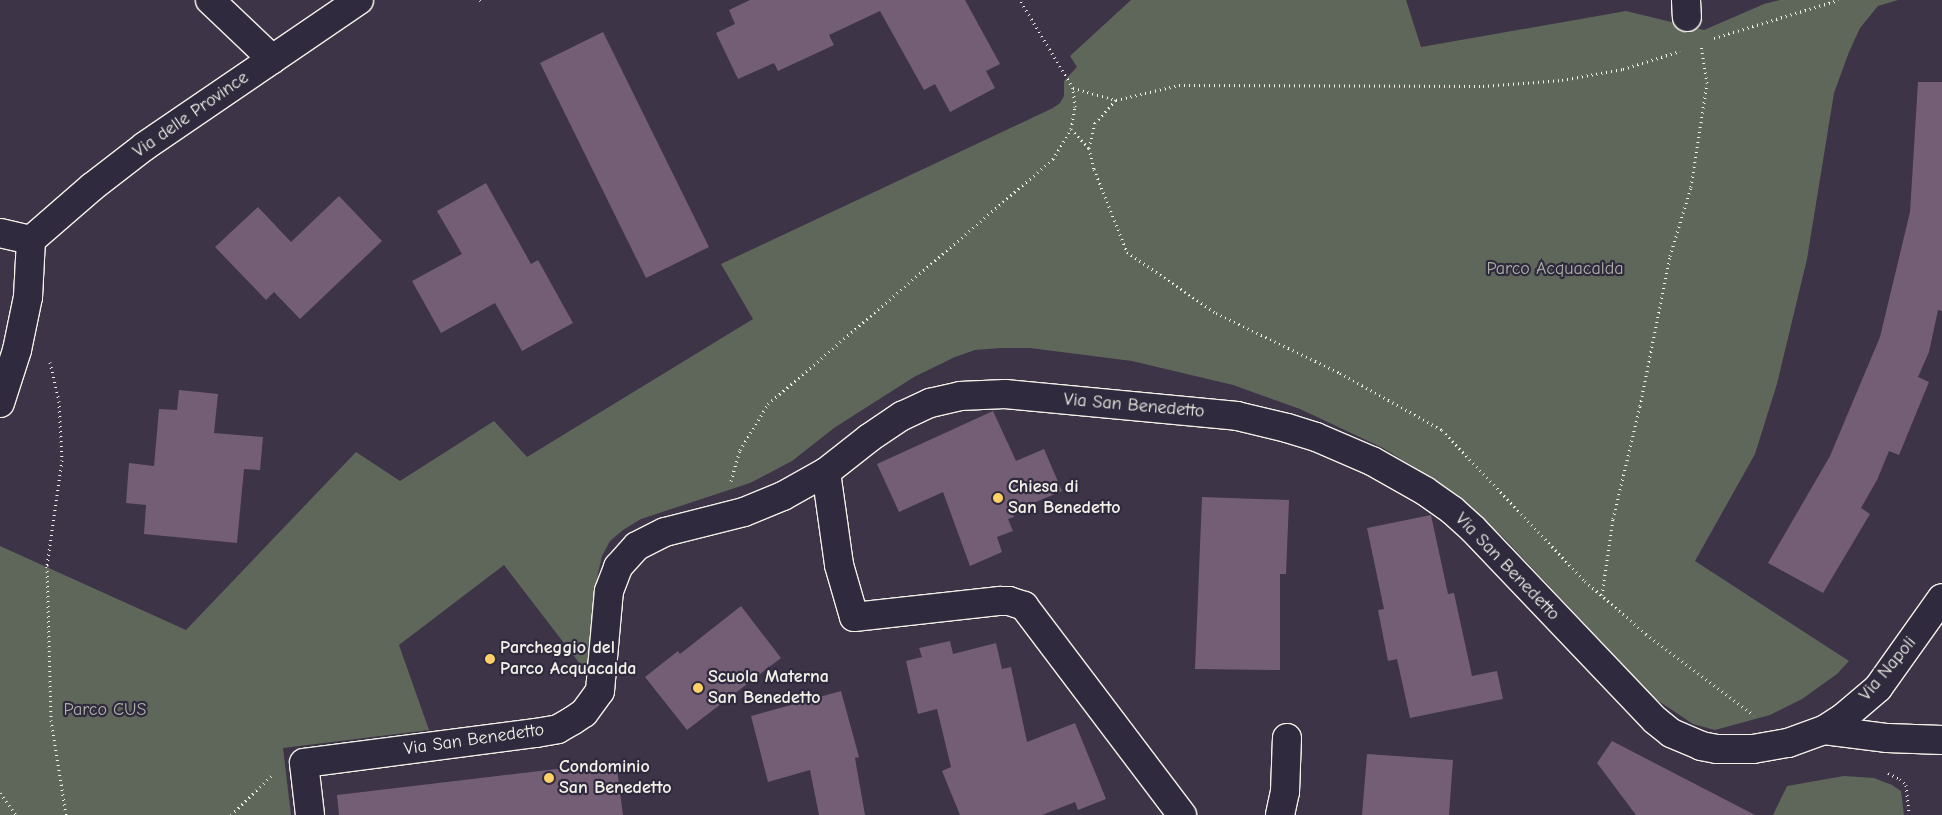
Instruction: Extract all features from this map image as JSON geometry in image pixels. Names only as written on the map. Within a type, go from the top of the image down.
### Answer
[{"type":"street","points":[[210,0],[272,59]]},
{"type":"street","name":"Via delle Province","points":[[31,240],[126,160],[355,1]]},
{"type":"street","points":[[0,233],[31,240],[28,297],[17,350],[0,403]]},
{"type":"street","name":"Via San Benedetto","points":[[304,763],[558,729],[584,713],[600,691],[609,591],[618,567],[637,546],[650,539],[685,527],[727,517],[783,496],[826,472],[869,438],[902,416],[930,403],[960,396],[1005,394],[1237,416],[1316,437],[1372,461],[1425,491],[1452,510],[1479,535],[1642,708],[1671,733],[1687,741],[1717,749],[1753,749],[1788,743],[1824,730],[1887,738],[1942,740]]},
{"type":"street","points":[[826,472],[839,565],[854,617],[1000,600],[1017,602],[1030,611],[1182,815]]},
{"type":"street","name":"Via Napoli","points":[[1824,730],[1844,717],[1878,688],[1942,598]]},
{"type":"street","points":[[1280,815],[1285,792],[1287,738]]},
{"type":"street","points":[[304,763],[310,815]]},
{"type":"path","points":[[727,517],[729,486],[740,450],[768,404],[1053,159],[1071,129],[1075,107],[1073,88],[1020,0]]},
{"type":"path","points":[[1073,88],[1116,100],[1179,85],[1483,86],[1562,80],[1623,69],[1668,57],[1700,42],[1838,0]]},
{"type":"path","points":[[1602,596],[1613,519],[1640,406],[1670,256],[1691,187],[1707,83],[1700,42],[1687,8]]},
{"type":"path","points":[[1116,100],[1095,123],[1089,148],[1094,169],[1127,252],[1216,314],[1340,373],[1442,430],[1520,514],[1602,596],[1646,634],[1762,721],[1788,743]]},
{"type":"path","points":[[1071,129],[1089,148]]},
{"type":"path","points":[[49,356],[59,401],[62,460],[47,566],[51,720],[66,815]]},
{"type":"path","points":[[231,815],[259,785],[273,775],[286,767],[304,763]]},
{"type":"path","points":[[1906,785],[1909,815]]},
{"type":"path","points":[[0,794],[16,815]]},
{"type":"green space","name":"Parco Acquacalda","points":[[1131,0],[1406,0],[1421,47],[1626,11],[1704,30],[1764,4],[1780,0],[1898,0],[1878,6],[1860,28],[1834,93],[1807,259],[1777,384],[1755,454],[1695,561],[1849,661],[1837,674],[1802,699],[1770,715],[1715,730],[1693,724],[1654,698],[1505,539],[1476,512],[1441,484],[1383,448],[1300,409],[1233,385],[1132,361],[1030,348],[1000,348],[975,350],[955,357],[914,377],[834,428],[792,461],[750,483],[641,519],[623,530],[610,541],[602,556],[598,573],[592,653],[587,673],[504,565],[399,645],[429,730],[283,748],[291,815],[0,815],[0,546],[186,630],[356,452],[400,481],[494,421],[527,457],[753,319],[721,264],[1053,108],[1060,103],[1064,96],[1064,81],[1077,67],[1070,56]]},
{"type":"green space","points":[[1844,776],[1874,778],[1892,785],[1901,791],[1904,815],[1773,815],[1787,786]]},
{"type":"building","points":[[750,0],[965,0],[1000,64],[986,71],[995,88],[950,112],[935,84],[924,90],[880,11],[829,35],[834,45],[778,71],[774,63],[738,79],[716,33],[735,24],[729,10]]},
{"type":"building","points":[[603,32],[709,247],[646,278],[540,63]]},
{"type":"building","points":[[1918,82],[1942,82],[1942,311],[1938,310],[1929,352],[1918,377],[1929,382],[1899,455],[1889,451],[1877,480],[1861,508],[1870,514],[1823,593],[1768,563],[1830,456],[1880,337],[1910,212]]},
{"type":"building","points":[[486,183],[531,264],[538,260],[573,323],[522,351],[495,303],[441,333],[412,281],[462,254],[437,211]]},
{"type":"building","points":[[339,196],[382,241],[300,319],[274,292],[266,300],[215,247],[258,207],[291,242]]},
{"type":"building","points":[[179,390],[218,394],[214,433],[263,437],[260,470],[244,469],[237,543],[144,534],[146,505],[126,503],[129,463],[154,466],[159,409],[177,410]]},
{"type":"building","points":[[993,411],[1016,461],[1044,449],[1062,491],[1012,512],[1014,517],[1008,519],[1013,531],[997,537],[1002,552],[970,566],[943,492],[899,512],[877,464]]},
{"type":"building","points":[[1202,497],[1289,500],[1286,574],[1280,574],[1280,670],[1195,669]]},
{"type":"building","points":[[1431,515],[1448,594],[1454,593],[1472,676],[1497,671],[1503,699],[1410,718],[1397,659],[1388,661],[1378,610],[1384,609],[1367,528]]},
{"type":"building","name":"Scuola Materna San Benedetto","points":[[741,606],[781,658],[687,730],[645,677],[678,651],[680,654]]},
{"type":"building","points":[[950,641],[953,654],[996,643],[1002,669],[1011,667],[1027,742],[1075,723],[1106,799],[1078,810],[1075,802],[1042,815],[960,815],[942,771],[951,767],[937,709],[918,714],[906,661],[922,657],[919,648]]},
{"type":"building","points":[[841,691],[859,757],[855,758],[865,815],[819,815],[810,770],[768,782],[751,716]]},
{"type":"building","points":[[1612,741],[1755,815],[1636,815],[1597,763]]},
{"type":"building","points":[[1367,754],[1453,760],[1449,815],[1362,815]]},
{"type":"building","name":"Condominio San Benedetto","points":[[616,762],[623,815],[339,815],[337,795]]},
{"type":"place","name":"Chiesa di San Benedetto","points":[[998,498]]},
{"type":"place","name":"Parcheggio del Parco Acquacalda","points":[[490,659]]},
{"type":"place","name":"Scuola Materna San Benedetto","points":[[698,688]]},
{"type":"place","name":"Condominio San Benedetto","points":[[549,778]]},
{"type":"park label","name":"Parco CUS","points":[[105,710]]}]
